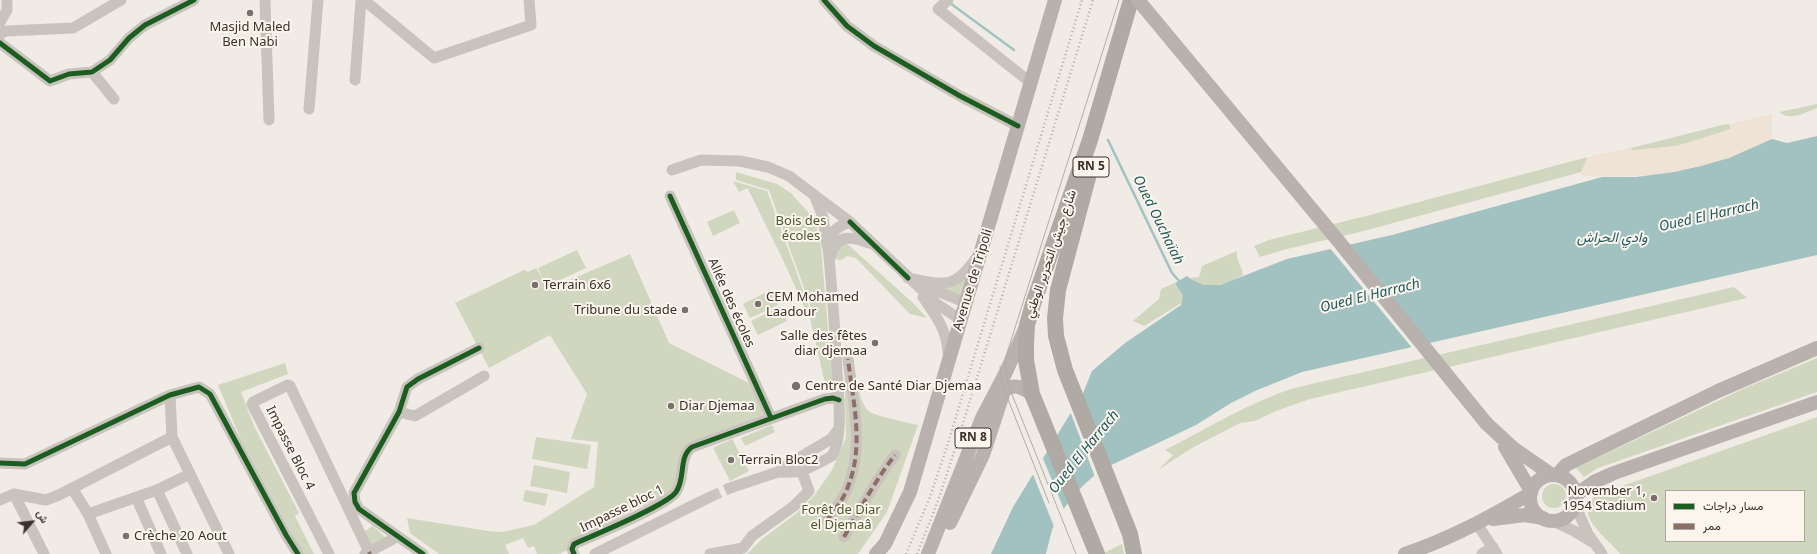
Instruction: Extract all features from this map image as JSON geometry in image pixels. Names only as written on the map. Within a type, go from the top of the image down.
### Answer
[{"type":"highway","name":"شارع جيش التحرير الوطني","points":[[1027,325],[1040,282],[1090,140],[1131,0]]},
{"type":"highway","name":"شارع جيش التحرير الوطني","points":[[1134,554],[1130,534],[1065,370],[1056,336],[1056,303],[1084,189],[1142,0]]},
{"type":"highway","name":"RN 5","points":[[1027,325],[1026,360],[1032,394],[1096,554]]},
{"type":"main road","name":"Avenue de Tripoli","points":[[876,554],[885,544],[910,492],[1030,83],[1056,0]]},
{"type":"main road","points":[[1138,0],[1340,243],[1486,423],[1515,461],[1531,492],[1533,508],[1548,519]]},
{"type":"main road","name":"RN 8","points":[[928,554],[982,418],[1012,361],[1027,325]]},
{"type":"main road","points":[[1405,554],[1431,545],[1481,522],[1531,492],[1539,480],[1555,475],[1566,465],[1666,415],[1817,348]]},
{"type":"main road","name":"RN 8","points":[[936,554],[983,455],[1004,392],[1009,388],[1016,386],[1022,387],[1032,394]]},
{"type":"main road","points":[[1481,522],[1515,515],[1534,516],[1548,519],[1567,516],[1576,500],[1594,482],[1614,473],[1817,402]]},
{"type":"main road","points":[[1486,423],[1513,448],[1555,475],[1570,482],[1576,500]]},
{"type":"street","points":[[0,22],[7,10],[7,0]]},
{"type":"street","points":[[0,34],[6,31],[73,28],[121,0]]},
{"type":"street","points":[[0,43],[50,81],[69,74],[92,72],[110,60],[129,38],[144,25],[194,0]]},
{"type":"street","points":[[265,0],[269,120]]},
{"type":"street","points":[[309,109],[318,0]]},
{"type":"street","points":[[355,80],[361,0]]},
{"type":"street","points":[[364,0],[434,58],[530,25],[529,0]]},
{"type":"street","points":[[824,0],[847,26],[874,46],[960,96],[1018,126]]},
{"type":"street","points":[[948,0],[938,9],[1030,83]]},
{"type":"street","points":[[92,72],[114,99]]},
{"type":"street","points":[[672,170],[701,160],[740,161],[768,167],[789,176],[850,222],[937,304],[955,316],[961,318]]},
{"type":"street","name":"Allée des écoles","points":[[670,196],[771,418]]},
{"type":"street","points":[[815,196],[823,217],[830,266]]},
{"type":"street","points":[[778,472],[802,472],[832,456],[838,442],[839,400],[828,246],[830,237],[837,228],[850,222]]},
{"type":"street","points":[[830,266],[832,251],[840,240],[848,238],[872,244]]},
{"type":"street","points":[[908,278],[937,284],[952,282],[960,278],[968,270],[982,249]]},
{"type":"street","points":[[908,278],[966,303]]},
{"type":"street","points":[[908,278],[941,325],[948,339],[949,360]]},
{"type":"street","points":[[423,554],[359,509],[355,502],[354,493],[399,412],[407,387],[418,379],[479,348]]},
{"type":"street","points":[[827,520],[847,490],[854,468],[857,424],[848,359]]},
{"type":"street","points":[[399,412],[415,416],[484,376]]},
{"type":"street","name":"Impasse Bloc 4","points":[[329,554],[252,404],[253,402],[288,385],[290,386],[358,528]]},
{"type":"street","points":[[0,463],[25,464],[170,395],[199,387],[210,394],[286,535],[298,554]]},
{"type":"street","points":[[170,395],[172,437],[229,554]]},
{"type":"street","name":"Impasse bloc 1","points":[[574,554],[572,548],[574,544],[640,514],[673,496],[680,484],[685,455],[692,447],[825,399],[833,398],[839,400]]},
{"type":"street","points":[[730,488],[778,472],[831,439],[838,430]]},
{"type":"street","points":[[0,500],[14,494],[46,500],[172,437]]},
{"type":"street","points":[[844,537],[873,489],[880,474],[895,456]]},
{"type":"street","points":[[710,554],[743,548],[752,536],[794,506],[809,491],[802,472]]},
{"type":"street","points":[[88,514],[157,490],[190,474]]},
{"type":"street","points":[[72,488],[88,514],[106,554]]},
{"type":"street","points":[[157,490],[188,554]]},
{"type":"street","points":[[14,494],[44,554]]},
{"type":"street","points":[[595,554],[710,497]]},
{"type":"street","points":[[136,498],[161,554]]},
{"type":"street","points":[[1576,500],[1594,544],[1602,554]]},
{"type":"street","points":[[1548,519],[1574,531],[1594,544]]},
{"type":"street","points":[[373,520],[358,528],[368,553],[393,539],[394,535]]},
{"type":"street","points":[[1481,522],[1495,551],[1482,554]]},
{"type":"green space","points":[[1817,104],[1817,108],[1803,114],[1788,116],[1783,115],[1780,112]]},
{"type":"green space","points":[[1729,124],[1731,129],[1677,146],[1632,151],[1631,148]]},
{"type":"green space","points":[[1588,157],[1581,172],[1360,232],[1287,249],[1260,257],[1254,246],[1269,240],[1370,215]]},
{"type":"green space","name":"Bois des écoles","points":[[736,172],[777,184],[791,193],[815,220],[821,247],[833,387],[826,388],[810,318],[814,316],[769,190],[736,180]]},
{"type":"green space","points":[[733,181],[767,191],[812,315],[809,317],[748,189],[747,188],[739,192]]},
{"type":"green space","points":[[734,210],[740,223],[713,236],[707,222]]},
{"type":"green space","points":[[845,242],[913,303],[927,318],[910,314],[856,258],[847,256],[842,260],[837,260],[840,245]]},
{"type":"green space","name":"Diar Djemaa","points":[[577,250],[586,268],[551,284],[556,286],[630,254],[669,343],[749,383],[766,419],[687,449],[674,494],[637,508],[571,545],[572,548],[559,554],[537,554],[534,546],[528,548],[523,538],[505,545],[509,554],[439,554],[410,533],[407,518],[502,532],[534,525],[594,487],[598,442],[571,439],[587,394],[550,335],[489,368],[455,303],[524,270],[528,272],[536,268],[544,280],[538,268]]},
{"type":"green space","points":[[1237,251],[1237,258],[1243,275],[1223,284],[1210,286],[1203,285],[1189,278],[1199,277],[1202,266]]},
{"type":"green space","points":[[969,276],[962,299],[941,289]]},
{"type":"green space","points":[[1175,283],[1183,296],[1183,302],[1144,326],[1133,321],[1159,299],[1161,289]]},
{"type":"green space","points":[[1734,287],[1747,298],[1310,399],[1276,411],[1255,421],[1240,423],[1192,448],[1158,470],[1173,455],[1165,450],[1244,408],[1294,388]]},
{"type":"green space","points":[[771,290],[778,305],[750,318],[743,304]]},
{"type":"green space","points":[[780,307],[787,321],[758,335],[751,321]]},
{"type":"green space","name":"Forêt de Diar el Djemaâ","points":[[844,358],[854,360],[860,396],[866,408],[870,412],[918,425],[887,512],[858,554],[747,554],[762,539],[797,513],[814,496],[832,470],[846,438]]},
{"type":"green space","points":[[1817,358],[1817,392],[1598,468],[1584,477],[1576,468],[1745,388]]},
{"type":"green space","points":[[285,363],[288,374],[241,392],[254,426],[299,513],[295,516],[314,554],[303,554],[242,442],[218,385]]},
{"type":"green space","name":"November 1, 1954 Stadium","points":[[1817,417],[1817,554],[1620,554],[1591,522],[1588,511],[1594,496]]},
{"type":"green space","points":[[772,425],[775,432],[745,446],[741,438]]},
{"type":"green space","points":[[536,437],[591,445],[587,469],[532,459]]},
{"type":"green space","name":"Terrain Bloc2","points":[[732,439],[749,471],[730,481],[713,448]]},
{"type":"green space","points":[[534,465],[570,472],[567,493],[530,486]]},
{"type":"green space","points":[[1549,484],[1559,484],[1566,491],[1566,501],[1559,508],[1549,508],[1542,501],[1542,491]]},
{"type":"green space","points":[[525,490],[548,494],[545,506],[523,501]]},
{"type":"green space","points":[[373,526],[387,539],[372,546],[365,531]]},
{"type":"green space","points":[[1122,544],[1124,554],[1104,554],[1104,553]]},
{"type":"shaded area","points":[[1772,114],[1772,139],[1746,152],[1714,163],[1654,175],[1602,177],[1580,175],[1588,157],[1631,148],[1632,150],[1677,146],[1731,129],[1729,124]]},
{"type":"water","name":"وادي الحراش","points":[[1817,136],[1817,255],[1302,372],[1255,391],[1231,403],[1196,425],[1097,473],[1074,495],[1061,513],[1052,530],[1046,554],[991,554],[1013,507],[1083,393],[1092,371],[1125,343],[1181,305],[1183,296],[1175,283],[1187,276],[1204,285],[1220,285],[1287,259],[1392,235],[1602,177],[1636,177],[1674,172],[1729,158],[1772,139],[1787,143]]},
{"type":"pier","points":[[1348,243],[1431,345],[1413,349],[1329,247]]},
{"type":"pier","points":[[1082,392],[1100,474],[1095,477],[1070,411]]},
{"type":"pier","points":[[1042,456],[1065,512],[1055,529],[1032,472]]},
{"type":"waterway","points":[[950,3],[1014,50]]},
{"type":"waterway","name":"Oued Ouchaïah","points":[[1108,140],[1172,273],[1180,282]]},
{"type":"tunnel","points":[[710,497],[730,488]]},
{"type":"tram line","points":[[1076,554],[1009,387],[1005,366],[1007,353],[1119,0]]},
{"type":"tram line","points":[[1000,366],[1002,384],[1049,503]]},
{"type":"railway","points":[[906,554],[930,497],[948,443],[1082,0]]},
{"type":"railway","points":[[917,554],[938,501],[956,446],[1093,0]]},
{"type":"marked path","points":[[827,520],[845,493],[852,473],[855,457],[857,441],[855,408],[848,359]]},
{"type":"marked path","points":[[844,537],[874,485],[895,455]]},
{"type":"cycle path","points":[[0,43],[50,81],[69,74],[92,72],[110,60],[129,38],[145,25],[194,0]]},
{"type":"cycle path","points":[[824,0],[847,26],[874,46],[960,96],[1018,126]]},
{"type":"cycle path","points":[[670,196],[771,418]]},
{"type":"cycle path","points":[[850,222],[908,278]]},
{"type":"cycle path","points":[[423,554],[359,509],[355,502],[354,493],[399,412],[407,387],[418,379],[479,348]]},
{"type":"cycle path","points":[[0,463],[25,464],[170,395],[199,387],[210,394],[286,535],[298,554]]},
{"type":"cycle path","points":[[574,554],[572,549],[574,544],[645,512],[670,498],[679,486],[683,462],[685,456],[692,447],[825,399],[833,398],[839,400]]},
{"type":"place","name":"Masjid Maled Ben Nabi","points":[[250,13]]},
{"type":"place","name":"Terrain 6x6","points":[[535,285]]},
{"type":"place","name":"CEM Mohamed Laadour","points":[[758,304]]},
{"type":"place","name":"Tribune du stade","points":[[685,310]]},
{"type":"place","name":"Salle des fêtes diar djemaa","points":[[875,343]]},
{"type":"place","name":"Centre de Santé Diar Djemaa","points":[[796,386]]},
{"type":"place","name":"Diar Djemaa","points":[[671,406]]},
{"type":"place","name":"Terrain Bloc2","points":[[731,460]]},
{"type":"place","name":"November 1, 1954 Stadium","points":[[1654,498]]},
{"type":"place","name":"Crèche 20 Aout","points":[[126,536]]},
{"type":"water label","name":"Oued El Harrach","points":[[1709,216]]},
{"type":"water label","name":"Oued El Harrach","points":[[1370,296]]},
{"type":"water label","name":"Oued El Harrach","points":[[1084,452]]}]
